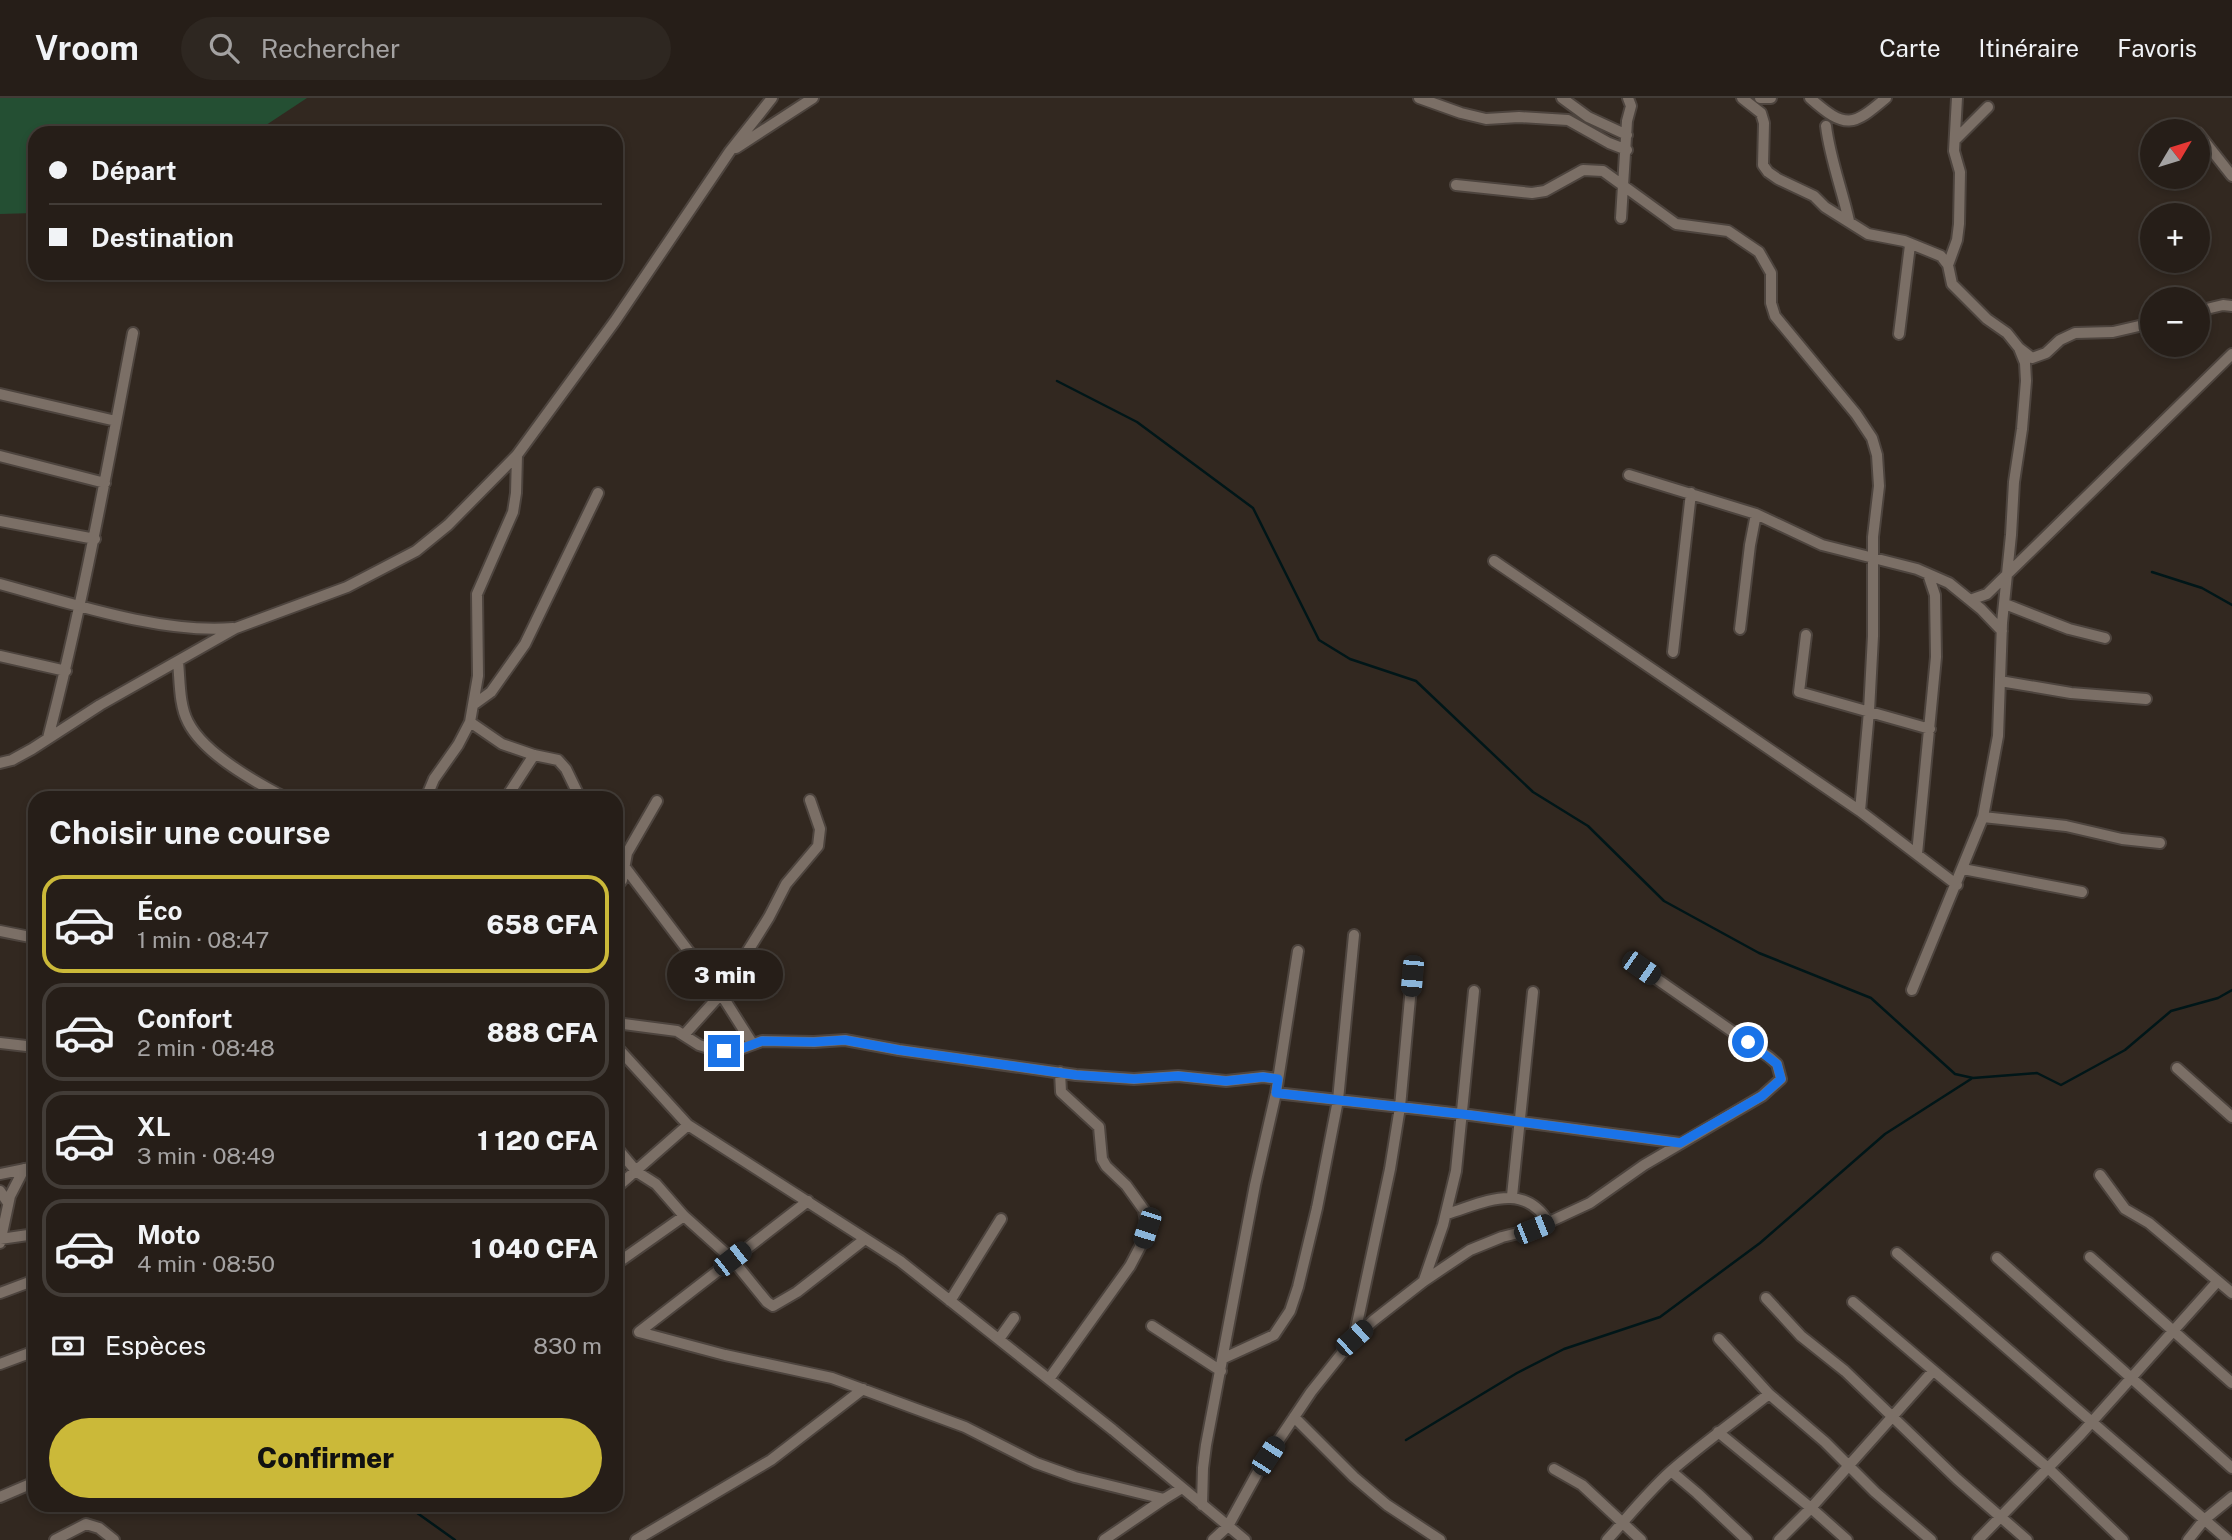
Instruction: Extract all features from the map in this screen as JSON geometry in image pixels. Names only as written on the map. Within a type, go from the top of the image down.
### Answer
[{"type":"street","points":[[0,763],[12,760],[100,705],[236,628],[347,587],[416,551],[448,525],[517,455],[615,321],[730,151],[772,98]]},
{"type":"street","points":[[730,151],[813,98]]},
{"type":"street","points":[[1419,98],[1486,119],[1519,117],[1568,120],[1626,150]]},
{"type":"street","points":[[1562,98],[1588,117],[1627,135]]},
{"type":"street","points":[[1620,218],[1630,106],[1628,98]]},
{"type":"street","points":[[1742,98],[1761,113],[1764,123],[1763,165],[1768,172],[1814,196],[1825,207],[1868,234],[1887,237],[1941,256],[1948,265],[1952,284],[2032,358],[2046,354],[2060,340],[2075,333],[2113,332],[2140,326]]},
{"type":"street","points":[[1760,98],[1772,98]]},
{"type":"street","points":[[1810,98],[1837,117],[1853,122],[1863,118],[1886,98]]},
{"type":"street","points":[[1948,265],[1957,240],[1959,215],[1960,172],[1954,151],[1957,98]]},
{"type":"street","points":[[1955,140],[1988,107]]},
{"type":"street","points":[[1826,126],[1828,149],[1838,175],[1849,221]]},
{"type":"street","points":[[2210,148],[2232,176]]},
{"type":"street","points":[[1456,185],[1532,193],[1545,191],[1571,175],[1590,169],[1603,171],[1676,224],[1728,231],[1765,259],[1771,273],[1771,303],[1775,316],[1785,331],[1837,388],[1856,414],[1877,455],[1879,486],[1873,537],[1869,711],[1860,811]]},
{"type":"street","points":[[1899,334],[1910,245]]},
{"type":"street","points":[[2210,308],[2232,306]]},
{"type":"street","points":[[48,738],[66,671],[94,539],[133,333]]},
{"type":"street","points":[[1912,990],[1983,817],[1998,736],[2002,631],[2014,482],[2026,381],[2025,363],[2019,348]]},
{"type":"street","points":[[1970,600],[1987,594],[2008,570],[2232,354]]},
{"type":"street","points":[[0,394],[116,421]]},
{"type":"street","points":[[429,791],[470,722],[479,651],[477,594],[513,512],[517,455]]},
{"type":"street","points":[[0,456],[105,483]]},
{"type":"street","points":[[1629,475],[1756,514],[1822,545],[1928,573],[1949,583],[2002,631]]},
{"type":"street","points":[[1673,652],[1692,493]]},
{"type":"street","points":[[473,705],[491,692],[525,644],[598,494]]},
{"type":"street","points":[[1740,629],[1756,514]]},
{"type":"street","points":[[0,521],[94,539]]},
{"type":"street","points":[[1494,562],[1860,811],[1957,885]]},
{"type":"street","points":[[1917,854],[1936,657],[1936,595],[1928,573]]},
{"type":"street","points":[[0,584],[150,622],[202,630],[236,628]]},
{"type":"street","points":[[2005,604],[2069,629],[2105,638]]},
{"type":"street","points":[[1806,635],[1798,692],[1930,729]]},
{"type":"street","points":[[0,656],[66,671]]},
{"type":"street","points":[[178,662],[180,692],[187,720],[199,738],[238,769],[274,791]]},
{"type":"street","points":[[2000,681],[2071,693],[2146,699]]},
{"type":"street","points":[[470,722],[502,744],[534,755],[553,758],[562,764],[576,791]]},
{"type":"street","points":[[511,791],[534,755]]},
{"type":"street","points":[[684,1035],[721,994],[769,917],[786,884],[818,846],[821,839],[820,829],[810,800]]},
{"type":"street","points":[[623,858],[657,801]]},
{"type":"street","points":[[1983,817],[2066,826],[2122,839],[2160,843]]},
{"type":"street","points":[[623,866],[721,994],[752,1043]]},
{"type":"street","points":[[1963,869],[2082,892]]},
{"type":"street","points":[[0,932],[28,938]]},
{"type":"street","points":[[1224,1358],[1274,1335],[1290,1311],[1298,1287],[1338,1100],[1354,935]]},
{"type":"street","points":[[1202,1505],[1203,1468],[1255,1185],[1276,1093],[1298,951]]},
{"type":"street","points":[[1213,1540],[1228,1526],[1260,1468],[1294,1417],[1354,1338],[1424,1281],[1469,1250],[1502,1237],[1534,1229],[1590,1203],[1643,1165],[1762,1096],[1781,1079],[1777,1064],[1769,1057],[1641,968]]},
{"type":"street","points":[[1354,1338],[1390,1169],[1400,1107],[1412,976]]},
{"type":"street","points":[[1424,1281],[1446,1214],[1456,1171],[1474,991]]},
{"type":"street","points":[[1512,1196],[1533,992]]},
{"type":"street","points":[[623,1024],[665,1028],[718,1051],[743,1048],[762,1041],[845,1040],[1060,1072],[1134,1079],[1178,1076],[1226,1081],[1263,1077],[1278,1079]]},
{"type":"street","points":[[0,1043],[28,1046]]},
{"type":"street","points":[[623,1054],[688,1125],[900,1261],[1245,1540]]},
{"type":"street","points":[[2177,1068],[2232,1117]]},
{"type":"street","points":[[1049,1379],[1129,1265],[1147,1228],[1144,1210],[1102,1159],[1099,1127],[1061,1092],[1060,1072]]},
{"type":"street","points":[[1276,1093],[1680,1143]]},
{"type":"street","points":[[623,1183],[688,1125]]},
{"type":"street","points":[[623,1155],[637,1172],[656,1184],[684,1216],[732,1259],[773,1306],[797,1292],[865,1239]]},
{"type":"street","points":[[0,1174],[28,1168]]},
{"type":"street","points":[[28,1171],[8,1203],[0,1241],[28,1235]]},
{"type":"street","points":[[2100,1175],[2125,1209],[2148,1223],[2232,1293]]},
{"type":"street","points":[[0,1191],[8,1203]]},
{"type":"street","points":[[1446,1214],[1512,1196],[1537,1208],[1549,1223]]},
{"type":"street","points":[[808,1201],[639,1332],[832,1378],[965,1427],[1036,1463],[1164,1499]]},
{"type":"street","points":[[623,1259],[684,1216]]},
{"type":"street","points":[[950,1301],[1001,1219]]},
{"type":"street","points":[[1898,1253],[2228,1540]]},
{"type":"street","points":[[1997,1258],[2232,1468]]},
{"type":"street","points":[[2090,1258],[2232,1383]]},
{"type":"street","points":[[1978,1540],[2048,1468],[2217,1282]]},
{"type":"street","points":[[0,1293],[28,1283]]},
{"type":"street","points":[[1766,1298],[1801,1336],[1845,1371],[1957,1479],[2027,1540]]},
{"type":"street","points":[[1853,1302],[2048,1468],[2123,1540]]},
{"type":"street","points":[[999,1339],[1014,1318]]},
{"type":"street","points":[[1152,1326],[1221,1371]]},
{"type":"street","points":[[1719,1339],[1769,1394],[1931,1540]]},
{"type":"street","points":[[0,1364],[28,1354]]},
{"type":"street","points":[[1779,1540],[1933,1371]]},
{"type":"street","points":[[636,1540],[771,1460],[863,1389]]},
{"type":"street","points":[[1607,1540],[1671,1471],[1769,1394]]},
{"type":"street","points":[[1294,1417],[1354,1477],[1404,1517],[1440,1540]]},
{"type":"street","points":[[1718,1433],[1847,1540]]},
{"type":"street","points":[[1554,1469],[1582,1485],[1641,1540]]},
{"type":"street","points":[[1671,1471],[1747,1540]]},
{"type":"street","points":[[0,1497],[28,1485]]},
{"type":"street","points":[[1104,1540],[1182,1488]]},
{"type":"street","points":[[2188,1540],[2204,1520],[2232,1497]]},
{"type":"street","points":[[55,1540],[86,1524],[99,1528],[114,1540]]},
{"type":"green space","points":[[0,98],[307,98],[265,126],[28,126],[28,213],[0,214]]},
{"type":"waterway","points":[[1057,381],[1137,422],[1253,508],[1319,640],[1350,659],[1416,681],[1533,792],[1588,826],[1664,901],[1759,953],[1871,998],[1955,1074],[1973,1078],[2037,1073],[2061,1085],[2125,1050],[2171,1011],[2218,998],[2232,990]]},
{"type":"waterway","points":[[2152,572],[2202,588],[2232,605]]},
{"type":"waterway","points":[[1406,1440],[1517,1373],[1564,1349],[1660,1317],[1760,1243],[1885,1134],[1971,1079]]},
{"type":"waterway","points":[[416,1512],[455,1540]]},
{"type":"route","points":[[724,1051],[762,1041],[845,1040],[1076,1075],[1134,1079],[1178,1076],[1226,1081],[1263,1077],[1278,1079],[1276,1093],[1680,1143],[1762,1096],[1781,1079],[1777,1064],[1748,1042]]}]
